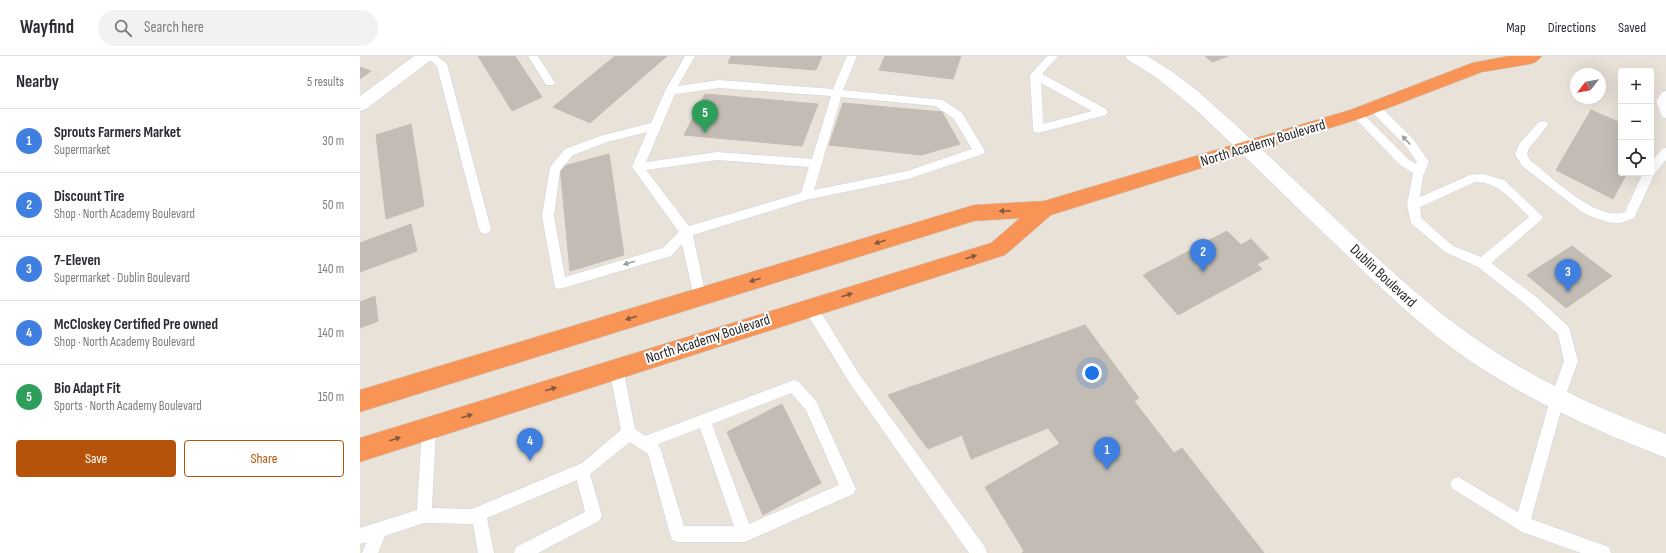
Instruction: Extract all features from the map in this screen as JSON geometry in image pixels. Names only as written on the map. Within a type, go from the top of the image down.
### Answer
[{"type":"highway","name":"North Academy Boulevard","points":[[360,401],[974,213],[1044,209],[1248,148],[1356,114],[1419,91],[1481,61],[1530,58],[1533,56]]},
{"type":"highway","name":"North Academy Boulevard","points":[[360,450],[616,368],[998,249],[1044,209]]},
{"type":"main road","points":[[360,105],[425,56]]},
{"type":"main road","name":"Dublin Boulevard","points":[[1134,56],[1176,81],[1414,306],[1446,330],[1491,362],[1557,400],[1625,430],[1666,446]]},
{"type":"lane","points":[[430,56],[442,64],[484,229]]},
{"type":"lane","points":[[533,56],[550,84]]},
{"type":"lane","points":[[638,166],[670,91],[690,56]]},
{"type":"lane","points":[[806,196],[837,93],[852,56]]},
{"type":"lane","points":[[1036,75],[1102,112],[1038,129],[1036,75],[1053,56]]},
{"type":"lane","points":[[656,126],[604,139],[569,152],[554,170],[548,216],[560,284],[666,252],[686,232],[806,196],[908,175],[979,151],[958,116],[939,103],[720,84],[670,91]]},
{"type":"lane","points":[[1666,95],[1661,101],[1666,114]]},
{"type":"lane","points":[[1374,107],[1410,143],[1423,162],[1418,171],[1413,205],[1415,220],[1449,249],[1482,263],[1530,300],[1564,332],[1571,361],[1557,400],[1522,524]]},
{"type":"lane","points":[[1356,114],[1404,162],[1418,171]]},
{"type":"lane","points":[[1543,124],[1524,146],[1521,154],[1526,163],[1588,210],[1605,217],[1620,219],[1630,216],[1648,176]]},
{"type":"lane","points":[[1654,166],[1666,152]]},
{"type":"lane","points":[[638,166],[717,156],[815,163]]},
{"type":"lane","points":[[638,166],[686,232],[700,297]]},
{"type":"lane","points":[[1413,205],[1474,178],[1482,178],[1500,183],[1537,216],[1482,263]]},
{"type":"lane","points":[[810,307],[854,378],[979,553]]},
{"type":"lane","points":[[616,368],[629,433],[654,450],[678,534],[745,534],[848,489],[811,406],[794,386],[644,443]]},
{"type":"lane","points":[[704,420],[745,534]]},
{"type":"lane","points":[[424,515],[429,428]]},
{"type":"lane","points":[[360,536],[424,515],[472,517],[587,468],[629,433]]},
{"type":"lane","points":[[522,553],[594,516],[582,470]]},
{"type":"lane","points":[[1458,484],[1522,524],[1604,553]]},
{"type":"lane","points":[[479,514],[486,553]]},
{"type":"lane","points":[[370,553],[379,530]]},
{"type":"building","points":[[478,56],[515,56],[542,97],[512,111]]},
{"type":"building","points":[[615,56],[667,56],[590,123],[553,107]]},
{"type":"building","points":[[731,56],[822,56],[816,70],[728,63]]},
{"type":"building","points":[[885,56],[961,56],[953,79],[879,70]]},
{"type":"building","points":[[1205,56],[1228,56],[1212,62]]},
{"type":"building","points":[[360,67],[371,71],[360,79]]},
{"type":"building","points":[[705,94],[818,104],[802,146],[684,135]]},
{"type":"building","points":[[843,103],[942,112],[960,144],[921,155],[829,145]]},
{"type":"building","points":[[1591,110],[1618,122],[1618,176],[1625,176],[1613,199],[1556,170]]},
{"type":"building","points":[[411,124],[424,206],[386,219],[376,135]]},
{"type":"building","points":[[609,154],[624,255],[570,271],[560,167]]},
{"type":"building","points":[[411,224],[417,251],[360,272],[360,243]]},
{"type":"building","points":[[1227,231],[1241,245],[1251,239],[1269,258],[1257,264],[1262,269],[1178,315],[1143,275]]},
{"type":"building","points":[[1572,246],[1612,276],[1566,308],[1527,275]]},
{"type":"building","points":[[375,296],[378,321],[360,328],[360,302]]},
{"type":"building","points":[[1085,325],[1139,398],[1060,444],[1048,428],[971,459],[962,435],[928,449],[888,395]]},
{"type":"building","points":[[1134,401],[1174,453],[1182,448],[1264,553],[1022,553],[1024,551],[985,487]]},
{"type":"building","points":[[782,404],[821,483],[763,515],[727,432]]},
{"type":"place","name":"Bio Adapt Fit","points":[[705,133]]},
{"type":"place","name":"Discount Tire","points":[[1203,272]]},
{"type":"place","name":"7-Eleven","points":[[1568,292]]},
{"type":"place","name":"McCloskey Certified Pre owned","points":[[530,461]]},
{"type":"place","name":"Sprouts Farmers Market","points":[[1107,470]]}]
